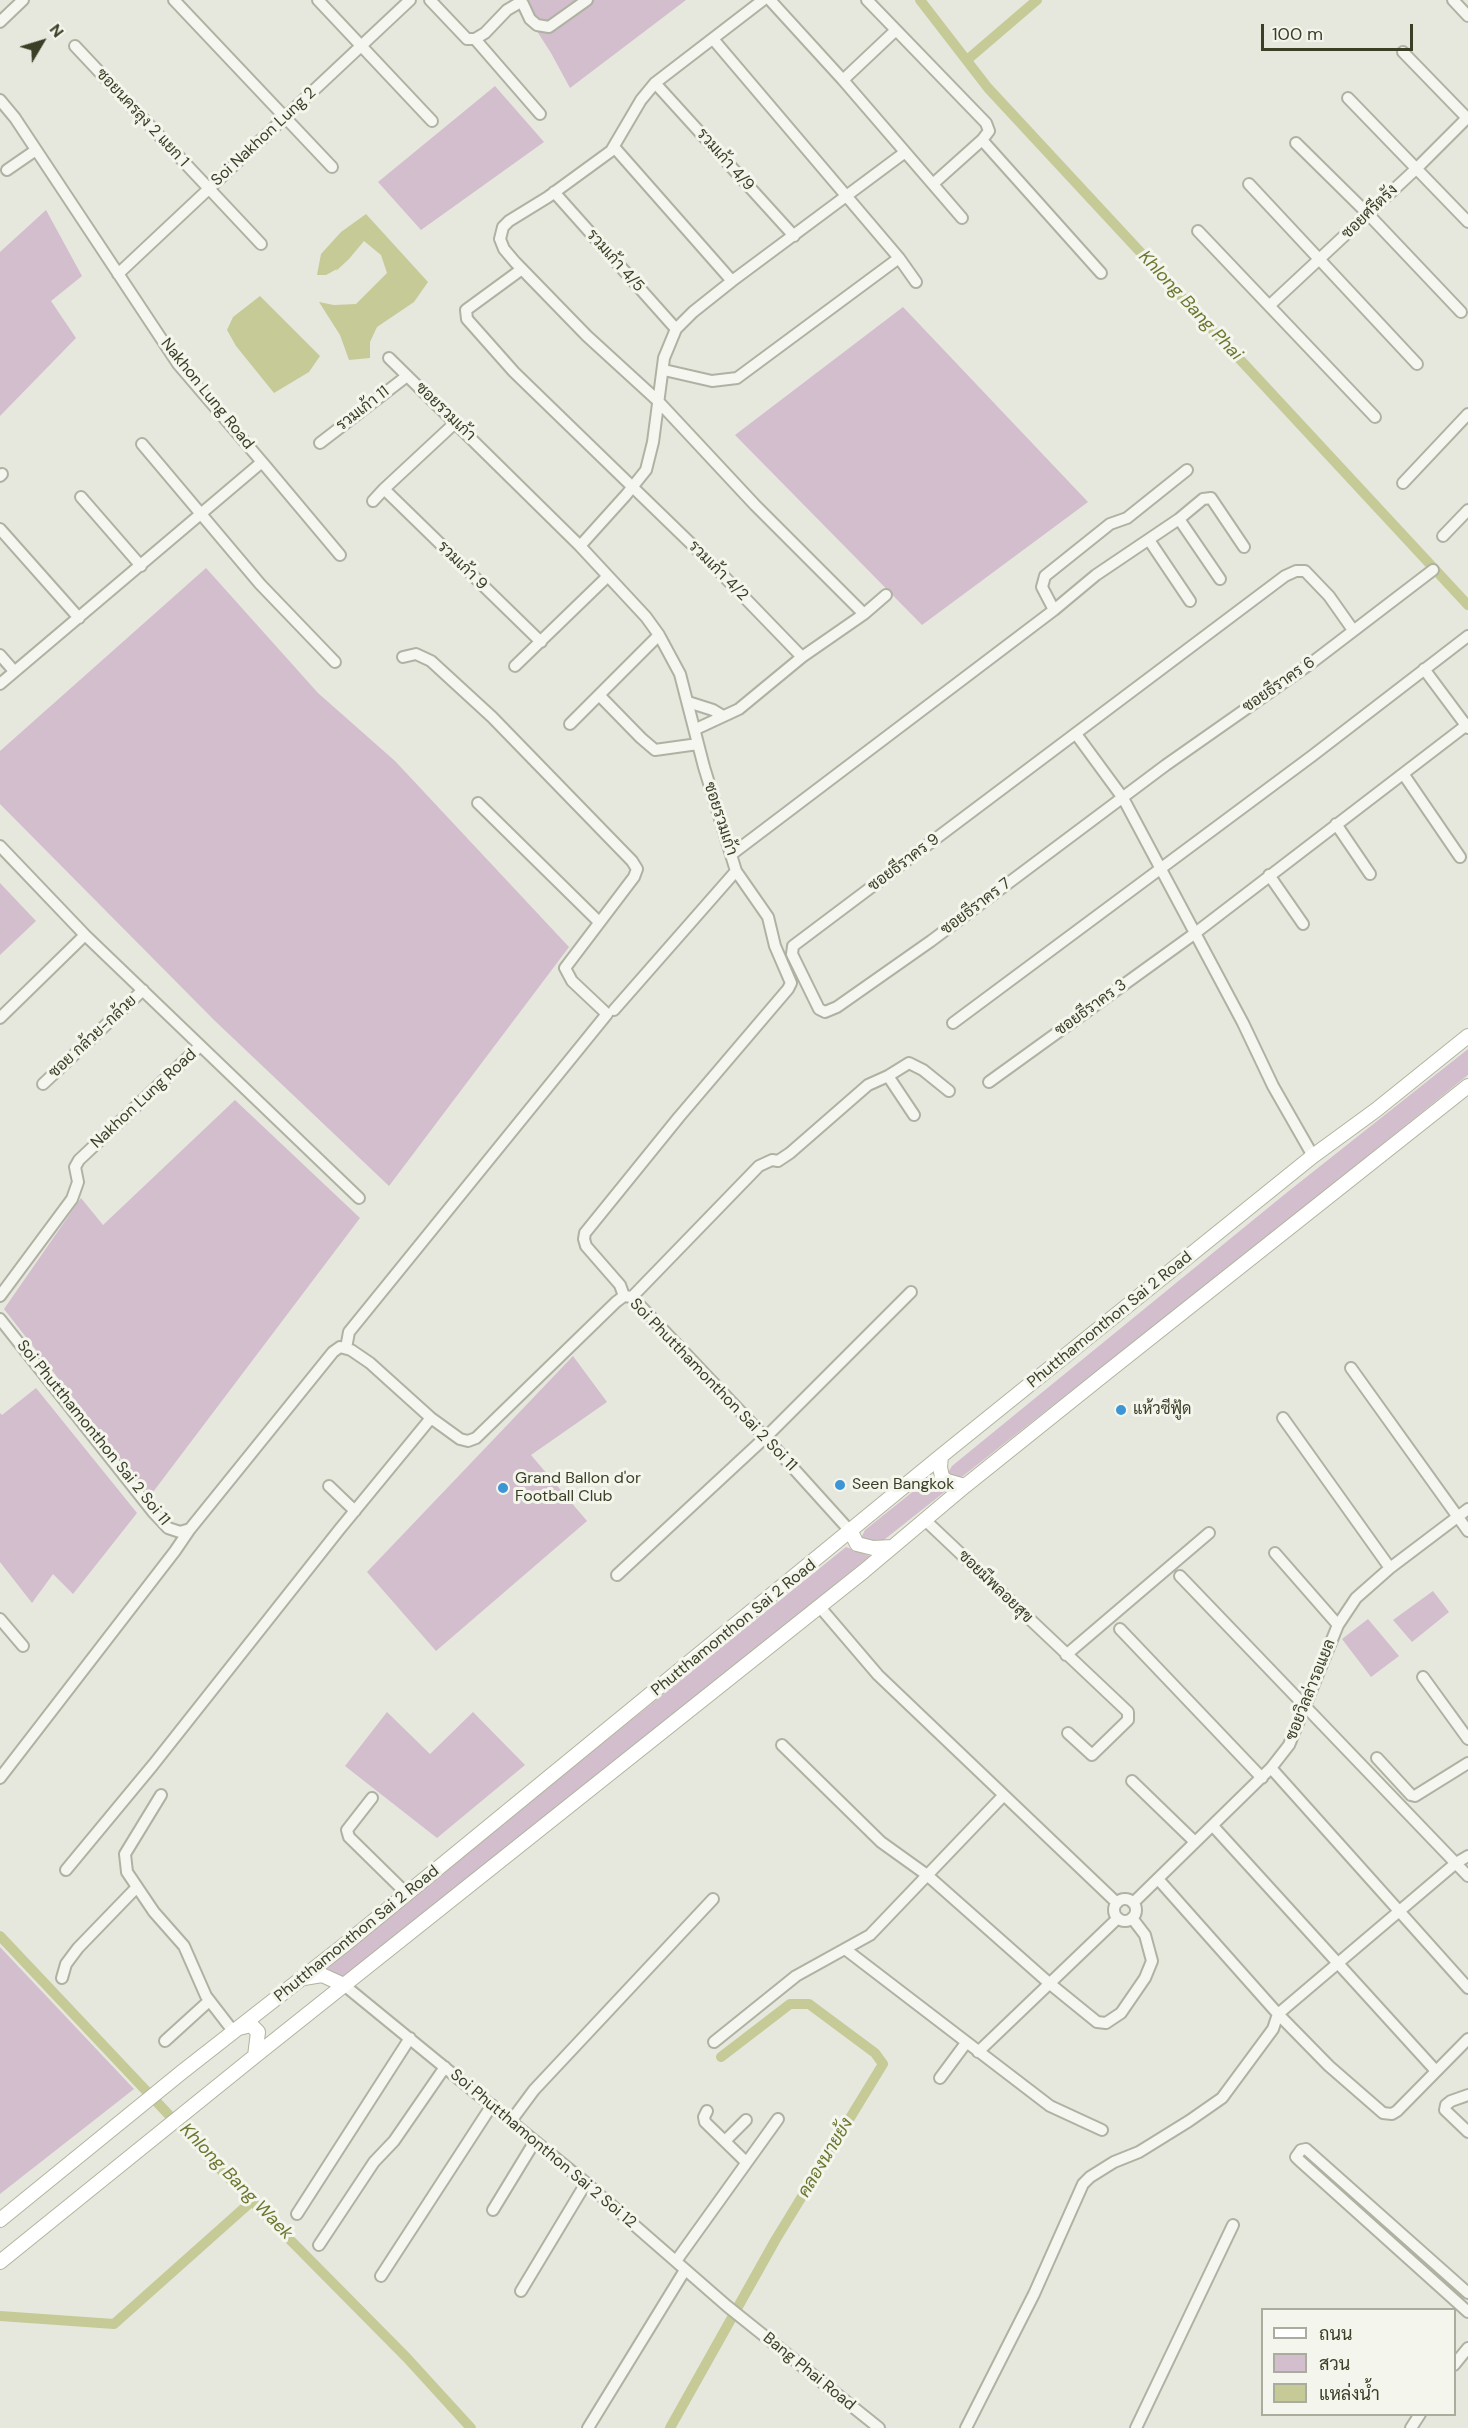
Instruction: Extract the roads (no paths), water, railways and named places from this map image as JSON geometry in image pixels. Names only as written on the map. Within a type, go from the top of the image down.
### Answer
[{"type":"main road","name":"Phutthamonthon Sai 2 Road","points":[[0,2220],[407,1894],[941,1456],[1313,1156],[1376,1110],[1468,1036]]},
{"type":"main road","name":"Phutthamonthon Sai 2 Road","points":[[0,2262],[819,1606],[965,1486],[1468,1086]]},
{"type":"main road","points":[[941,1456],[942,1477],[947,1481],[965,1486]]},
{"type":"main road","points":[[850,1532],[856,1544],[873,1548],[892,1547]]},
{"type":"main road","points":[[302,1979],[322,1975],[344,1985]]},
{"type":"main road","points":[[235,2030],[251,2025],[258,2032],[255,2056]]},
{"type":"street","points":[[0,22],[23,0]]},
{"type":"street","points":[[174,0],[332,167]]},
{"type":"street","points":[[318,0],[432,121]]},
{"type":"street","name":"Soi Nakhon Lung 2","points":[[118,274],[410,0]]},
{"type":"street","points":[[430,0],[467,39],[475,39],[485,33],[507,10],[519,3],[523,4],[530,19],[537,25],[549,27],[587,0]]},
{"type":"street","points":[[763,0],[655,83],[641,100],[614,147],[603,159],[509,221],[503,227],[501,239],[504,249],[522,269],[587,336],[657,400],[755,505],[864,614]]},
{"type":"street","points":[[770,0],[843,80],[904,153],[934,183],[962,218]]},
{"type":"street","points":[[867,0],[986,123],[989,131],[934,183]]},
{"type":"street","points":[[1453,0],[1468,16]]},
{"type":"street","points":[[843,80],[897,30]]},
{"type":"street","points":[[475,39],[540,114]]},
{"type":"street","points":[[713,39],[899,258],[916,282]]},
{"type":"street","name":"ซอยนครลุง 2 แยก 1","points":[[75,46],[261,244]]},
{"type":"street","points":[[1403,52],[1468,118]]},
{"type":"street","name":"รวมเก้า 4/9","points":[[655,83],[794,236]]},
{"type":"street","points":[[1348,98],[1468,222]]},
{"type":"street","name":"Nakhon Lung Road","points":[[0,100],[36,150],[178,364],[262,462],[0,684]]},
{"type":"street","name":"ซอยศรีตรัง","points":[[1270,305],[1468,118]]},
{"type":"street","points":[[982,140],[1101,273]]},
{"type":"street","points":[[1296,142],[1461,312]]},
{"type":"street","points":[[614,147],[732,281]]},
{"type":"street","points":[[7,170],[36,150]]},
{"type":"street","points":[[580,546],[633,487],[648,463],[664,358],[676,329],[693,312],[732,281],[904,153]]},
{"type":"street","points":[[1249,184],[1417,364]]},
{"type":"street","name":"รวมเก้า 4/5","points":[[554,192],[676,329]]},
{"type":"street","points":[[1198,231],[1375,417]]},
{"type":"street","points":[[663,370],[712,381],[737,378],[899,258]]},
{"type":"street","name":"รวมเก้า 4/2","points":[[522,269],[466,310],[467,319],[514,372],[633,487],[802,657]]},
{"type":"street","name":"ซอยรวมเก้า","points":[[388,358],[456,422],[580,546],[659,635],[680,674],[698,744],[736,871],[768,917],[775,946],[790,982],[789,989],[585,1233],[586,1246],[628,1297]]},
{"type":"street","name":"รวมเก้า 11","points":[[320,442],[407,376]]},
{"type":"street","points":[[1402,483],[1468,414]]},
{"type":"street","points":[[374,501],[456,422]]},
{"type":"street","points":[[141,444],[260,584],[335,662]]},
{"type":"street","points":[[262,462],[340,555]]},
{"type":"street","points":[[1054,610],[1042,587],[1045,576],[1110,524],[1126,518],[1187,470]]},
{"type":"street","name":"รวมเก้า 9","points":[[384,489],[541,642]]},
{"type":"street","points":[[81,497],[141,566]]},
{"type":"street","points":[[732,854],[1054,610],[1096,575],[1179,519],[1203,499],[1210,497],[1244,547]]},
{"type":"street","points":[[1443,536],[1468,510]]},
{"type":"street","points":[[1179,519],[1220,579]]},
{"type":"street","points":[[0,529],[79,618]]},
{"type":"street","points":[[1149,540],[1190,601]]},
{"type":"street","name":"ซอยธีราคร 6","points":[[1123,798],[1310,664],[1433,570]]},
{"type":"street","name":"ซอยธีราคร 9","points":[[825,1012],[819,1009],[792,954],[794,946],[1285,576],[1296,571],[1305,571],[1329,596],[1353,630]]},
{"type":"street","points":[[515,666],[608,576]]},
{"type":"street","points":[[696,729],[739,709],[802,657],[864,614],[886,595]]},
{"type":"street","points":[[570,724],[659,635]]},
{"type":"street","points":[[953,1023],[1312,756],[1468,636]]},
{"type":"street","points":[[346,1348],[350,1332],[608,1014],[572,981],[565,968],[634,877],[637,869],[632,861],[492,717],[431,661],[416,654],[403,657]]},
{"type":"street","points":[[0,655],[15,671]]},
{"type":"street","points":[[1424,669],[1467,726]]},
{"type":"street","points":[[599,695],[656,750],[698,744]]},
{"type":"street","points":[[688,702],[713,710],[723,716]]},
{"type":"street","name":"ซอยธีราคร 3","points":[[988,1082],[1194,934],[1467,726]]},
{"type":"street","points":[[1076,734],[1123,798],[1233,1003],[1296,1130],[1313,1156]]},
{"type":"street","points":[[1404,775],[1460,857]]},
{"type":"street","name":"ซอยธีราคร 7","points":[[825,1012],[837,1008],[931,941],[1123,798]]},
{"type":"street","points":[[478,803],[599,922]]},
{"type":"street","points":[[1336,824],[1370,874]]},
{"type":"street","name":"Nakhon Lung Road","points":[[0,846],[85,935],[200,1046],[79,1160],[75,1167],[78,1182],[72,1199],[0,1296]]},
{"type":"street","points":[[614,1010],[736,871]]},
{"type":"street","points":[[1269,875],[1303,924]]},
{"type":"street","points":[[0,1018],[85,935]]},
{"type":"street","name":"ซอย กล้วย-กล้วย","points":[[43,1084],[143,990]]},
{"type":"street","points":[[200,1046],[360,1198]]},
{"type":"street","points":[[628,1297],[759,1166],[772,1160],[778,1161],[790,1153],[850,1098],[868,1085],[888,1077],[909,1063],[923,1070],[949,1091]]},
{"type":"street","points":[[888,1077],[914,1116]]},
{"type":"street","points":[[617,1575],[765,1437],[911,1292]]},
{"type":"street","name":"Soi Phutthamonthon Sai 2 Soi 11","points":[[0,1319],[153,1512],[168,1528],[180,1532],[190,1529],[333,1352],[340,1347],[346,1348],[370,1363],[431,1418],[460,1439],[468,1440],[476,1438],[628,1297],[765,1437],[850,1532]]},
{"type":"street","points":[[1351,1368],[1468,1531]]},
{"type":"street","points":[[66,1870],[431,1418]]},
{"type":"street","points":[[1283,1418],[1390,1568]]},
{"type":"street","points":[[329,1486],[355,1511]]},
{"type":"street","name":"ซอยวิลล่ารอแยล","points":[[1133,1902],[1262,1778],[1289,1745],[1338,1625],[1356,1598],[1390,1568],[1468,1509]]},
{"type":"street","name":"ซอยมีพลอยสุข","points":[[925,1520],[1126,1709],[1129,1716],[1092,1755],[1068,1733]]},
{"type":"street","points":[[0,1778],[190,1529]]},
{"type":"street","points":[[1066,1655],[1209,1533]]},
{"type":"street","points":[[1275,1553],[1338,1625]]},
{"type":"street","points":[[1180,1576],[1468,1876]]},
{"type":"street","points":[[819,1606],[878,1675],[1117,1903]]},
{"type":"street","points":[[0,1619],[23,1646]]},
{"type":"street","points":[[1120,1629],[1262,1778]]},
{"type":"street","points":[[1423,1677],[1468,1739]]},
{"type":"street","points":[[782,1745],[881,1842],[927,1875],[1049,1983],[1097,2022],[1106,2023],[1120,2013],[1145,1978],[1152,1961],[1148,1942],[1132,1918]]},
{"type":"street","points":[[1377,1758],[1411,1795],[1415,1796],[1468,1763]]},
{"type":"street","points":[[1271,1768],[1468,1988]]},
{"type":"street","points":[[1132,1781],[1195,1842]]},
{"type":"street","points":[[161,1795],[125,1854],[127,1872],[154,1912],[184,1946],[209,2001],[235,2030]]},
{"type":"street","points":[[714,2042],[796,1976],[870,1935],[1003,1796]]},
{"type":"street","points":[[372,1798],[347,1830],[349,1837],[407,1894]]},
{"type":"street","points":[[1213,1826],[1436,2071]]},
{"type":"street","points":[[966,2428],[1034,2294],[1083,2184],[1098,2171],[1139,2152],[1222,2098],[1273,2030],[1278,2014],[1456,1863],[1468,1856]]},
{"type":"street","points":[[1158,1879],[1278,2014],[1329,2066],[1383,2113],[1392,2114],[1397,2111],[1468,2039]]},
{"type":"street","points":[[62,1978],[66,1964],[78,1948],[137,1887]]},
{"type":"street","points":[[510,2121],[534,2090],[713,1899]]},
{"type":"street","points":[[1123,1899],[1133,1902],[1136,1909],[1132,1918],[1124,1921],[1118,1918],[1114,1913],[1117,1903],[1123,1899]]},
{"type":"street","points":[[978,2052],[1118,1918]]},
{"type":"street","points":[[845,1949],[1050,2106],[1102,2130]]},
{"type":"street","name":"Soi Phutthamonthon Sai 2 Soi 12","points":[[344,1985],[586,2183],[740,2316]]},
{"type":"street","points":[[165,2041],[209,2001]]},
{"type":"street","points":[[297,2214],[410,2038]]},
{"type":"street","points":[[940,2078],[966,2043]]},
{"type":"street","points":[[319,2245],[374,2162],[394,2140],[445,2067]]},
{"type":"street","points":[[1468,2095],[1451,2101],[1446,2105],[1445,2110],[1468,2132]]},
{"type":"street","points":[[381,2276],[492,2105]]},
{"type":"street","points":[[707,2110],[704,2117],[705,2122],[746,2162]]},
{"type":"street","points":[[676,2261],[778,2119]]},
{"type":"street","points":[[725,2141],[746,2120]]},
{"type":"street","points":[[493,2210],[535,2141]]},
{"type":"street","points":[[1468,2293],[1306,2149],[1301,2150],[1296,2157],[1468,2312]]},
{"type":"street","points":[[1328,2186],[1336,2177]]},
{"type":"street","points":[[521,2291],[586,2183]]},
{"type":"street","points":[[1136,2428],[1233,2225]]},
{"type":"street","points":[[1404,2255],[1412,2245]]},
{"type":"street","points":[[588,2428],[685,2270]]},
{"type":"street","name":"Bang Phai Road","points":[[740,2316],[879,2428]]},
{"type":"street","points":[[1456,2364],[1468,2348]]},
{"type":"water","points":[[366,214],[428,282],[414,302],[377,327],[370,342],[370,358],[349,360],[340,335],[319,302],[334,305],[356,304],[387,273],[381,255],[364,241],[336,271],[337,269],[326,275],[317,275],[321,254],[341,232]]},
{"type":"water","points":[[260,296],[320,356],[309,372],[274,393],[236,346],[227,330],[233,317]]},
{"type":"waterway","name":"Khlong Bang Phai","points":[[920,0],[988,88],[1468,605]]},
{"type":"waterway","points":[[967,60],[1037,0]]},
{"type":"waterway","name":"Khlong Bang Waek","points":[[0,1936],[219,2168],[407,2358],[471,2428]]},
{"type":"waterway","name":"คลองนายย้ง","points":[[670,2428],[776,2239],[883,2064],[875,2053],[809,2004],[790,2004],[721,2057]]},
{"type":"waterway","points":[[0,2316],[114,2324],[252,2201]]},
{"type":"place","name":"แห้วซีฟู้ด","points":[[1121,1410]]},
{"type":"place","name":"Seen Bangkok","points":[[840,1485]]},
{"type":"place","name":"Grand Ballon d'or Football Club","points":[[503,1488]]}]
